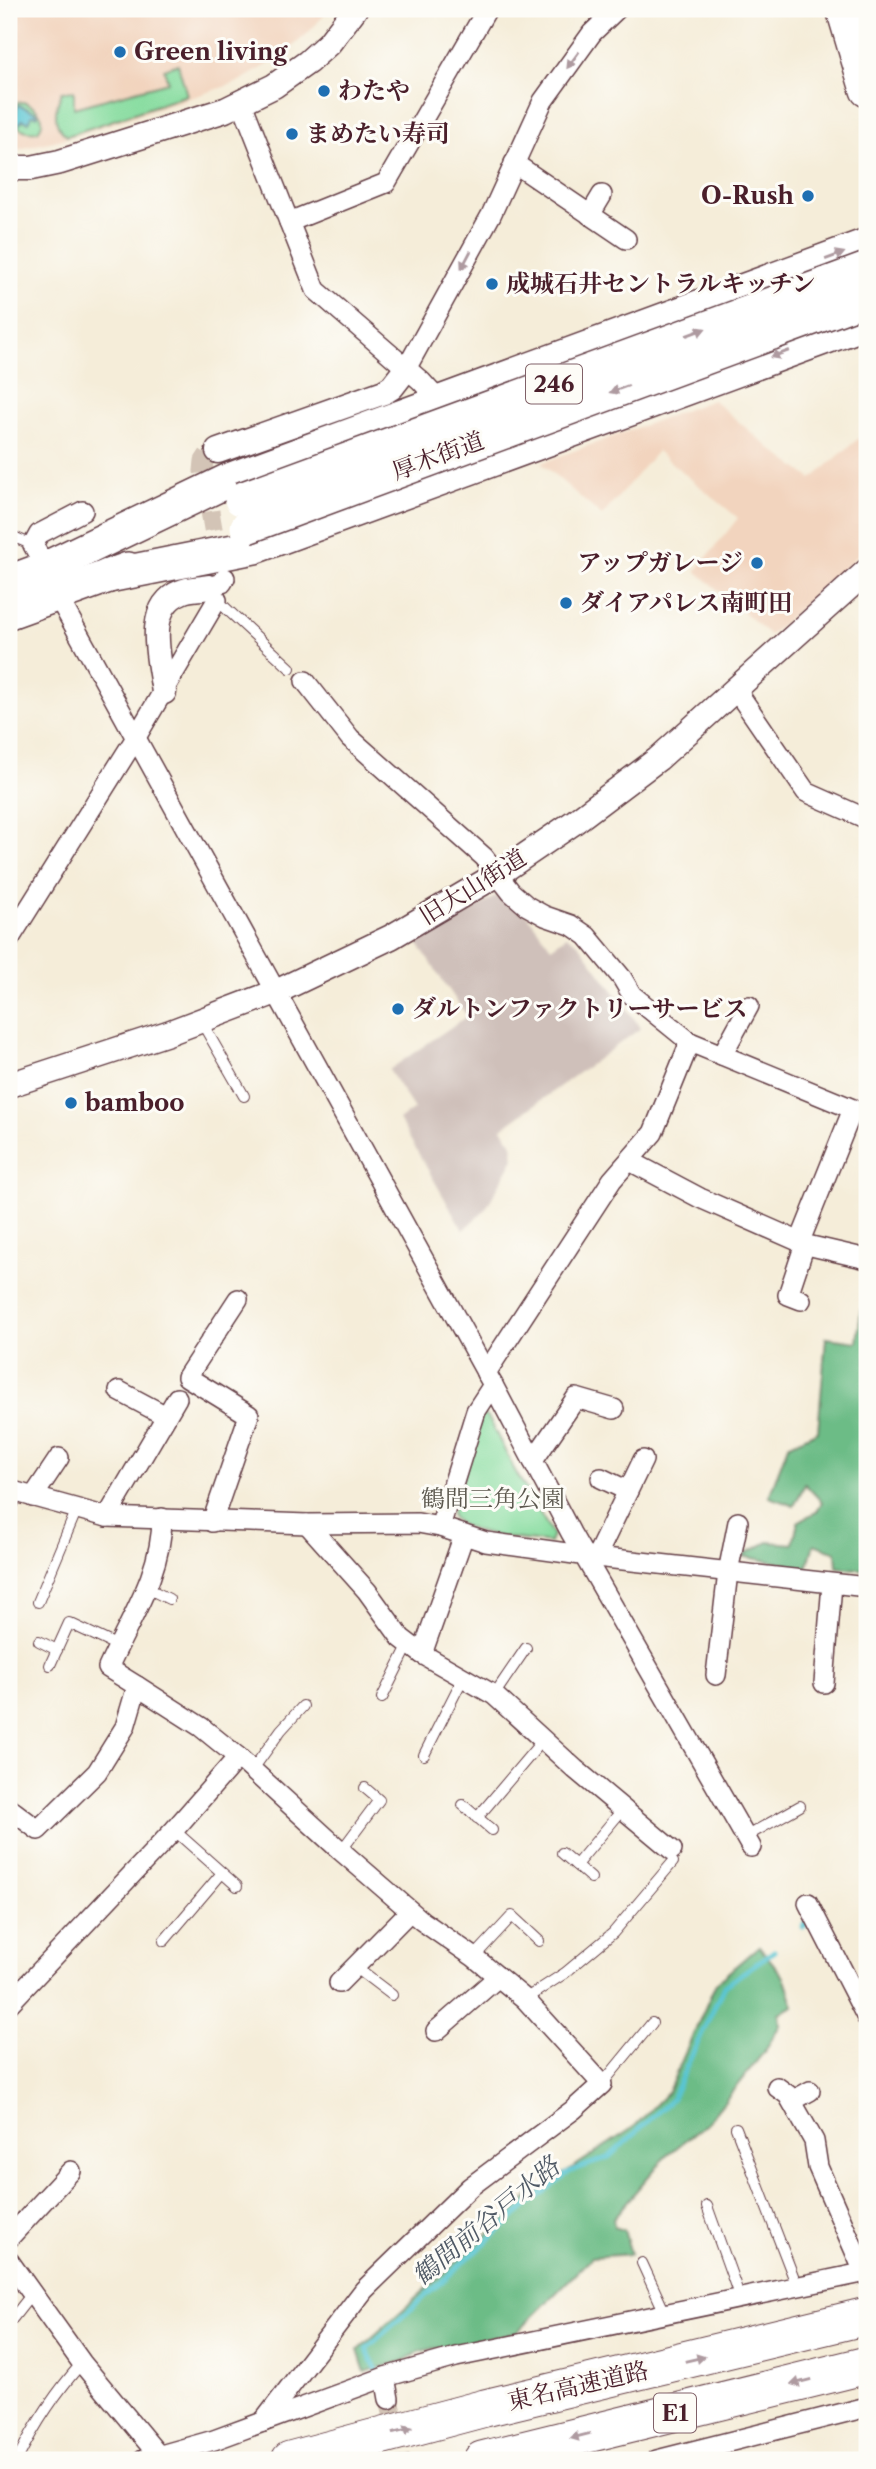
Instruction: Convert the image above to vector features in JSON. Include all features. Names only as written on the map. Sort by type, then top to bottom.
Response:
[{"type":"highway","points":[[843,9],[867,90]]},
{"type":"highway","points":[[859,9],[867,37]]},
{"type":"highway","points":[[45,569],[229,480],[867,245]]},
{"type":"highway","name":"厚木街道","points":[[45,569],[108,576],[244,513],[867,269]]},
{"type":"highway","points":[[793,272],[813,281],[832,296],[837,316],[832,333],[828,337]]},
{"type":"highway","name":"厚木街道","points":[[9,582],[45,569],[244,513],[867,298]]},
{"type":"highway","points":[[108,576],[254,547],[867,323]]},
{"type":"highway","name":"厚木街道","points":[[9,612],[45,569]]},
{"type":"highway","name":"東名高速道路","points":[[290,2460],[485,2408],[867,2316]]},
{"type":"highway","name":"東名高速道路","points":[[482,2460],[867,2365]]},
{"type":"street","points":[[9,168],[31,168],[60,162],[242,103],[274,86],[308,62],[329,43],[355,9]]},
{"type":"street","points":[[289,222],[386,183],[487,9]]},
{"type":"street","points":[[213,455],[392,387],[407,369],[491,215],[543,102],[592,33],[617,9]]},
{"type":"street","points":[[242,103],[316,290],[438,397],[441,403]]},
{"type":"street","points":[[513,163],[626,239]]},
{"type":"street","points":[[590,215],[603,195]]},
{"type":"street","points":[[83,511],[39,534],[45,569],[135,739],[533,1461],[590,1556],[748,1842]]},
{"type":"street","name":"旧大山街道","points":[[9,1085],[201,1021],[276,992],[391,937],[498,874],[573,823],[658,759],[867,570]]},
{"type":"street","points":[[163,692],[156,631],[160,614],[169,600],[182,591],[218,585]]},
{"type":"street","points":[[9,940],[163,692],[218,585]]},
{"type":"street","points":[[305,681],[350,738],[484,857],[511,892],[527,906],[571,925],[587,936],[622,978],[632,995],[690,1042],[853,1109],[802,1243],[788,1295],[801,1300]]},
{"type":"street","points":[[736,690],[806,792],[867,818]]},
{"type":"street","points":[[722,1055],[749,1006]]},
{"type":"street","points":[[440,1527],[476,1410],[490,1379],[612,1180],[653,1133],[690,1042]]},
{"type":"street","points":[[630,1161],[700,1199],[802,1243],[867,1259]]},
{"type":"street","points":[[212,1522],[249,1415],[187,1377],[238,1299]]},
{"type":"street","points":[[119,1391],[166,1416]]},
{"type":"street","points":[[107,1517],[177,1398]]},
{"type":"street","points":[[533,1461],[576,1398],[614,1409]]},
{"type":"street","points":[[20,1493],[59,1458]]},
{"type":"street","points":[[590,1556],[643,1460]]},
{"type":"street","points":[[601,1478],[628,1491]]},
{"type":"street","points":[[20,1493],[107,1517],[307,1524],[418,1523],[486,1542],[867,1587]]},
{"type":"street","points":[[162,1518],[162,1537],[152,1577],[108,1668],[201,1727],[245,1763],[410,1911],[474,1957],[525,1999],[602,2084],[573,2110],[470,2187],[364,2290],[263,2422]]},
{"type":"street","points":[[716,1675],[728,1572],[738,1521]]},
{"type":"street","points":[[307,1524],[367,1591],[401,1638],[494,1695],[673,1856]]},
{"type":"street","points":[[415,1649],[464,1535]]},
{"type":"street","points":[[824,1683],[832,1584]]},
{"type":"street","points":[[9,1808],[38,1830],[97,1772],[125,1727],[129,1705],[137,1686]]},
{"type":"street","points":[[9,2004],[174,1829],[245,1763]]},
{"type":"street","points":[[808,1903],[867,2018]]},
{"type":"street","points":[[339,1983],[410,1911]]},
{"type":"street","points":[[436,2031],[498,1977]]},
{"type":"street","points":[[9,2260],[151,2458],[214,2440],[385,2378],[456,2357],[866,2272],[818,2167],[814,2141],[788,2095],[777,2087]]},
{"type":"street","points":[[792,2101],[810,2091]]},
{"type":"street","points":[[9,2238],[71,2171]]},
{"type":"street","points":[[385,2378],[389,2399]]},
{"type":"street","points":[[657,2460],[867,2407]]},
{"type":"lane","points":[[9,535],[45,569]]},
{"type":"lane","points":[[218,585],[290,668]]},
{"type":"lane","points":[[201,1021],[244,1096]]},
{"type":"lane","points":[[9,1513],[20,1493]]},
{"type":"lane","points":[[38,1602],[77,1509]]},
{"type":"lane","points":[[147,1588],[169,1599]]},
{"type":"lane","points":[[50,1665],[69,1623],[118,1646]]},
{"type":"lane","points":[[39,1640],[57,1650]]},
{"type":"lane","points":[[494,1695],[526,1648]]},
{"type":"lane","points":[[382,1698],[415,1649]]},
{"type":"lane","points":[[424,1755],[463,1678]]},
{"type":"lane","points":[[245,1763],[303,1706]]},
{"type":"lane","points":[[477,1818],[543,1740]]},
{"type":"lane","points":[[341,1851],[379,1800],[365,1788]]},
{"type":"lane","points":[[463,1805],[492,1830]]},
{"type":"lane","points":[[748,1842],[800,1806]]},
{"type":"lane","points":[[576,1866],[623,1809]]},
{"type":"lane","points":[[174,1829],[237,1886]]},
{"type":"lane","points":[[562,1853],[591,1878]]},
{"type":"lane","points":[[525,1999],[565,1973],[613,1933],[673,1856]]},
{"type":"lane","points":[[164,1941],[222,1873]]},
{"type":"lane","points":[[474,1957],[512,1916],[539,1941]]},
{"type":"lane","points":[[355,1966],[393,1995]]},
{"type":"lane","points":[[602,2084],[652,2023]]},
{"type":"lane","points":[[736,2128],[797,2286]]},
{"type":"lane","points":[[707,2206],[740,2298]]},
{"type":"lane","points":[[642,2263],[665,2314]]},
{"type":"lane","points":[[9,2323],[32,2295]]},
{"type":"lane","points":[[17,2460],[36,2422],[59,2389],[82,2363]]},
{"type":"lane","points":[[838,2415],[867,2419]]},
{"type":"shaded area","points":[[9,9],[330,9],[278,59],[236,83],[67,138],[9,149]]},
{"type":"shaded area","name":"アップガレージ","points":[[713,400],[771,449],[812,479],[867,431],[867,547],[770,635],[696,571],[738,518],[657,451],[602,516],[541,463]]},
{"type":"shaded area","points":[[495,897],[501,897],[527,915],[551,947],[567,936],[578,943],[641,1028],[502,1128],[512,1144],[514,1158],[485,1210],[463,1230],[399,1120],[414,1109],[389,1070],[467,1016],[417,943]]},
{"type":"green space","points":[[178,64],[187,95],[67,136],[58,126],[56,110],[62,92],[74,91],[74,108],[168,82],[164,69]]},
{"type":"green space","points":[[23,102],[40,113],[42,121],[38,131],[21,128],[9,116],[14,103]]},
{"type":"green space","points":[[861,1310],[867,1311],[867,1570],[837,1567],[836,1552],[814,1544],[807,1568],[741,1556],[768,1542],[793,1544],[798,1522],[817,1511],[822,1502],[805,1484],[794,1506],[769,1497],[788,1445],[818,1431],[826,1338],[857,1342]]},
{"type":"green space","name":"鶴間三角公園","points":[[482,1413],[489,1419],[514,1469],[553,1535],[550,1543],[482,1533],[458,1523],[451,1515]]},
{"type":"green space","points":[[759,1946],[784,1977],[794,2006],[779,2013],[780,2025],[764,2052],[706,2124],[665,2157],[613,2218],[614,2227],[624,2230],[631,2254],[592,2257],[516,2333],[421,2351],[403,2361],[365,2372],[358,2350],[530,2196],[634,2127],[668,2092],[716,1983]]},
{"type":"water","points":[[18,105],[38,113],[37,116],[32,115],[29,122],[14,122]]},
{"type":"waterway","name":"鶴間前谷戸水路","points":[[803,1927],[809,1921]]},
{"type":"waterway","name":"鶴間前谷戸水路","points":[[377,2370],[366,2349],[530,2203],[569,2172],[609,2157],[671,2100],[724,1986],[774,1951]]},
{"type":"tunnel","points":[[208,455],[203,471],[219,563]]},
{"type":"tunnel","points":[[389,2399],[402,2460]]},
{"type":"place","name":"Green living","points":[[120,52]]},
{"type":"place","name":"わたや","points":[[324,91]]},
{"type":"place","name":"まめたい寿司","points":[[292,134]]},
{"type":"place","name":"O-Rush","points":[[808,196]]},
{"type":"place","name":"成城石井セントラルキッチン","points":[[492,284]]},
{"type":"place","name":"アップガレージ","points":[[757,563]]},
{"type":"place","name":"ダイアパレス南町田","points":[[566,603]]},
{"type":"place","name":"ダルトンファクトリーサービス","points":[[398,1009]]},
{"type":"place","name":"bamboo","points":[[71,1103]]}]
